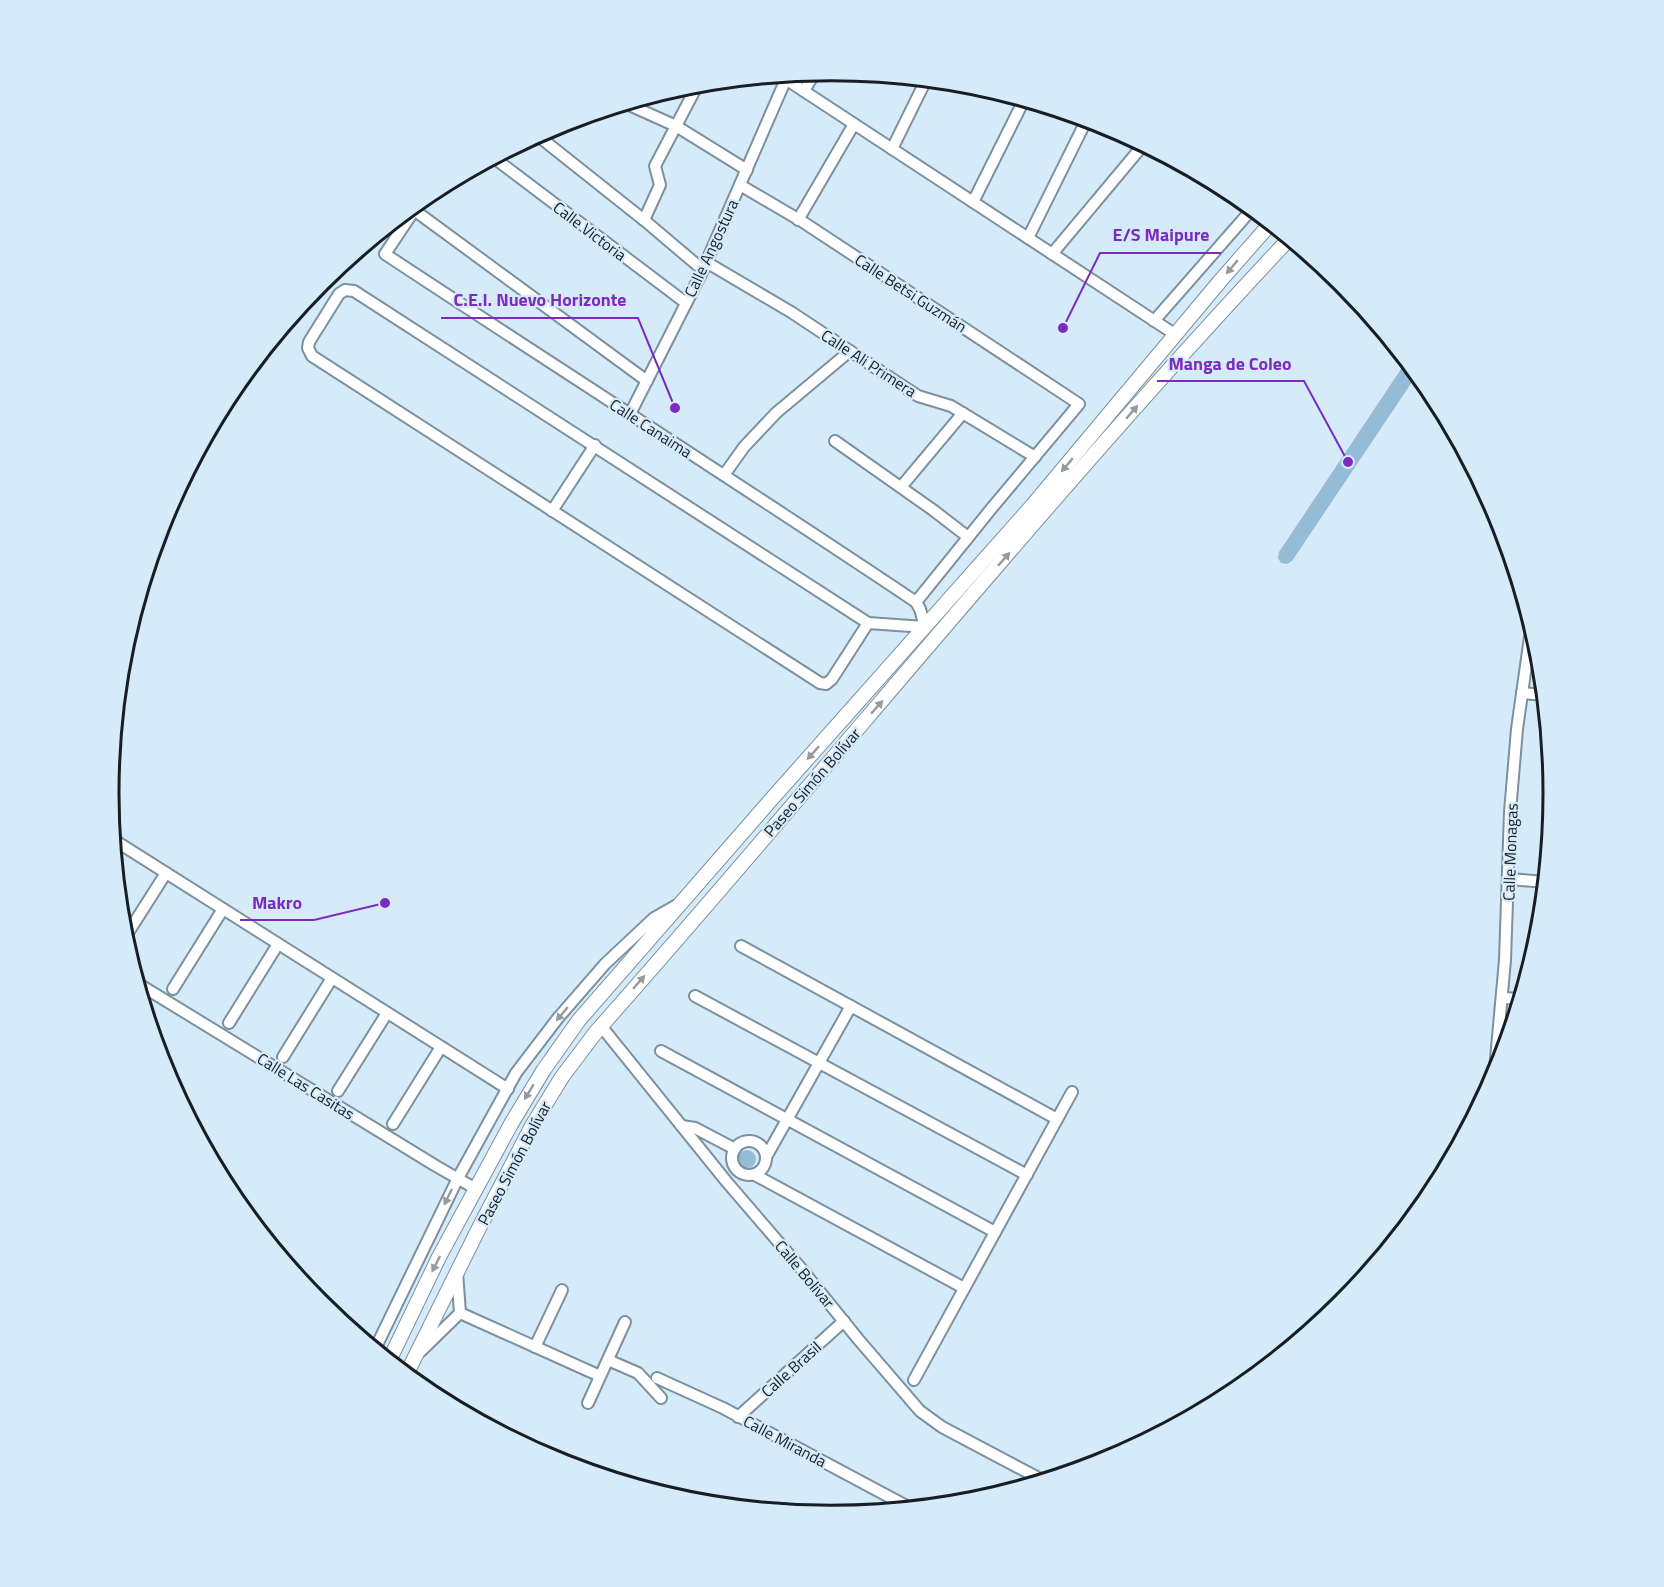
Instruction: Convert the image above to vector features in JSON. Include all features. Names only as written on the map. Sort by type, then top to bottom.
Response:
[{"type":"main road","name":"Paseo Simón Bolívar","points":[[392,1354],[419,1297],[527,1095],[553,1055],[587,1010],[1032,506],[1266,228]]},
{"type":"main road","name":"Paseo Simón Bolívar","points":[[409,1367],[532,1126],[562,1077],[601,1026],[1140,404],[1285,244]]},
{"type":"main road","points":[[925,627],[936,638]]},
{"type":"main road","points":[[587,1010],[601,1026]]},
{"type":"street","points":[[804,91],[809,82]]},
{"type":"street","name":"Calle Angostura","points":[[630,414],[704,266],[747,170],[781,83]]},
{"type":"street","points":[[792,83],[1176,335]]},
{"type":"street","points":[[892,148],[923,87]]},
{"type":"street","points":[[644,220],[660,185],[655,166],[692,95]]},
{"type":"street","points":[[973,202],[1021,106]]},
{"type":"street","points":[[637,108],[676,126],[747,170]]},
{"type":"street","points":[[798,220],[854,124]]},
{"type":"street","points":[[1028,238],[1083,127]]},
{"type":"street","name":"Calle Ali Primera","points":[[545,141],[704,266],[791,312],[918,396],[951,406],[1035,457]]},
{"type":"street","points":[[1052,254],[1139,150]]},
{"type":"street","name":"Calle Victoria","points":[[500,163],[686,303]]},
{"type":"street","name":"Calle Betsi Guzmán","points":[[740,184],[1079,404],[1035,457]]},
{"type":"street","points":[[419,213],[646,381]]},
{"type":"street","points":[[1155,321],[1247,214]]},
{"type":"street","name":"Calle Canaima","points":[[406,222],[385,254],[793,519],[916,602]]},
{"type":"street","points":[[868,623],[832,679],[823,684],[312,356],[308,345],[342,292],[349,289],[354,291],[868,623],[925,627],[916,602],[1035,457]]},
{"type":"street","points":[[724,475],[744,447],[765,424],[850,351]]},
{"type":"street","points":[[901,487],[963,413]]},
{"type":"street","points":[[835,441],[968,537]]},
{"type":"street","points":[[552,511],[595,445]]},
{"type":"street","name":"Calle Monagas","points":[[1497,1048],[1509,879],[1510,812],[1517,729],[1529,646]]},
{"type":"street","points":[[1522,693],[1537,694]]},
{"type":"street","points":[[122,845],[508,1089]]},
{"type":"street","points":[[132,926],[166,873]]},
{"type":"street","points":[[1509,879],[1539,881]]},
{"type":"street","name":"Paseo Simón Bolívar","points":[[378,1342],[458,1178],[516,1073],[558,1018],[605,964],[654,918],[680,903]]},
{"type":"street","points":[[173,989],[223,909]]},
{"type":"street","points":[[229,1023],[278,944]]},
{"type":"street","points":[[741,946],[1057,1119]]},
{"type":"street","points":[[283,1057],[332,978]]},
{"type":"street","name":"Calle Las Casitas","points":[[147,988],[476,1189]]},
{"type":"street","points":[[695,996],[1027,1175]]},
{"type":"street","points":[[1502,998],[1514,999]]},
{"type":"street","points":[[766,1157],[851,1006]]},
{"type":"street","points":[[338,1091],[387,1013]]},
{"type":"street","name":"Calle Bolívar","points":[[601,1026],[726,1181],[920,1411],[942,1427],[1031,1477]]},
{"type":"street","points":[[393,1124],[441,1047]]},
{"type":"street","points":[[661,1051],[995,1232]]},
{"type":"street","points":[[914,1380],[1072,1092]]},
{"type":"street","points":[[682,1126],[695,1128],[735,1149]]},
{"type":"street","points":[[755,1175],[765,1166],[764,1149],[753,1142],[744,1142],[735,1149],[732,1160],[738,1172],[755,1175],[964,1288]]},
{"type":"street","points":[[457,1272],[460,1313]]},
{"type":"street","points":[[535,1347],[562,1290]]},
{"type":"street","points":[[460,1313],[600,1376]]},
{"type":"street","points":[[414,1357],[460,1313]]},
{"type":"street","name":"Calle Brasil","points":[[738,1417],[844,1321]]},
{"type":"street","points":[[588,1402],[625,1322]]},
{"type":"street","points":[[608,1360],[638,1372],[661,1398]]},
{"type":"street","name":"Calle Miranda","points":[[657,1378],[738,1417],[899,1502]]},
{"type":"shaded area","points":[[1402,367],[1412,382],[1292,561],[1287,564],[1281,563],[1278,558],[1279,552]]},
{"type":"shaded area","points":[[743,1150],[751,1150],[756,1155],[754,1166],[743,1168],[738,1163],[738,1155]]},
{"type":"place","name":"E/S Maipure","points":[[1063,328]]},
{"type":"place","name":"C.E.I. Nuevo Horizonte","points":[[675,408]]},
{"type":"place","name":"Manga de Coleo","points":[[1348,462]]},
{"type":"place","name":"Makro","points":[[385,903]]}]
